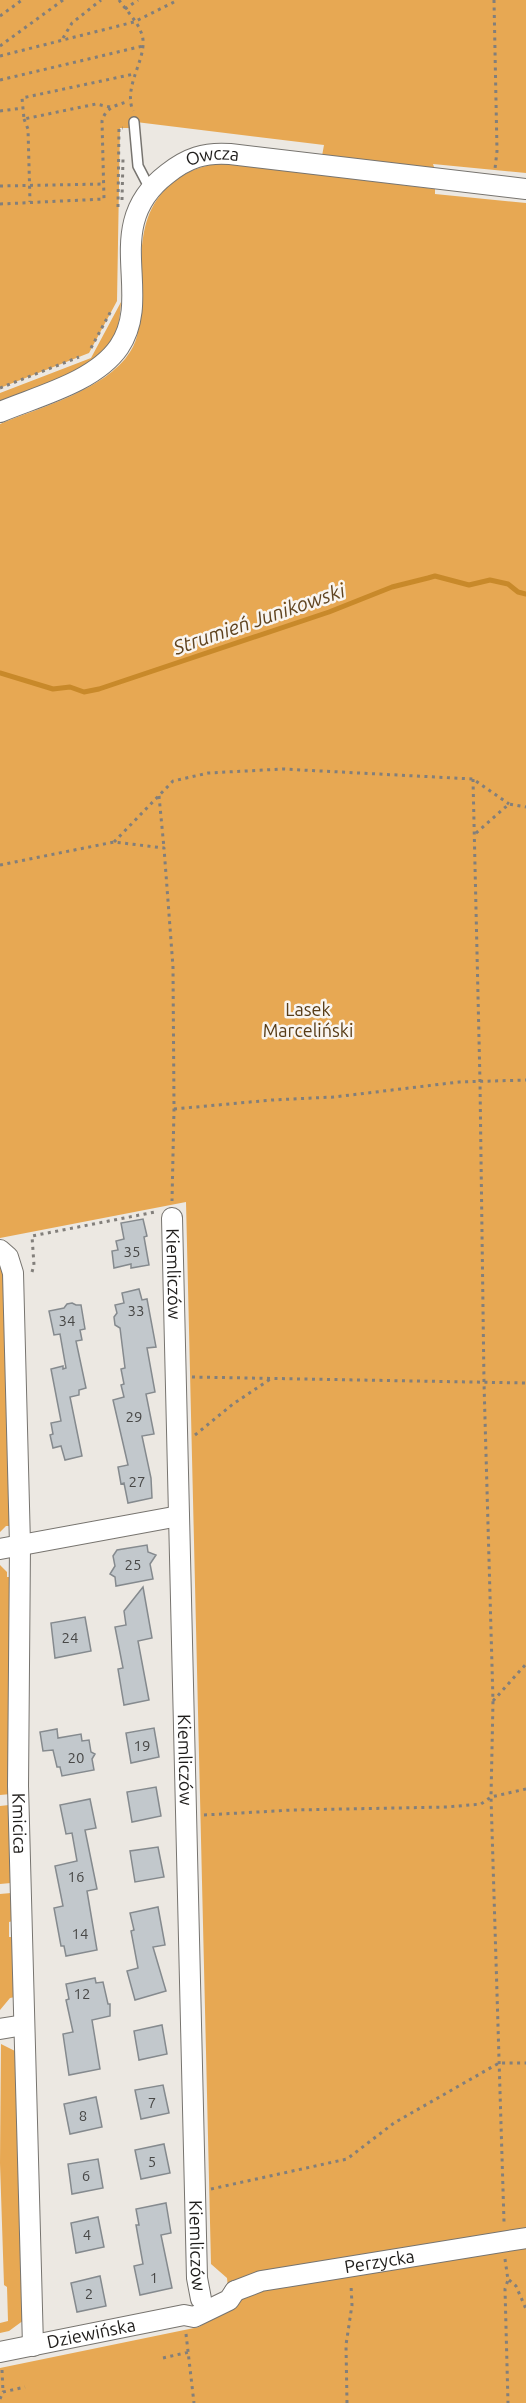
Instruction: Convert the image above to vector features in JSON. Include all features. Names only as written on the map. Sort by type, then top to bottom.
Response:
[{"type":"street","name":"Owcza","points":[[0,412],[56,389],[97,369],[109,359],[126,333],[131,315],[131,237],[137,212],[150,189],[183,163],[197,156],[213,153],[526,189]]},
{"type":"street","name":"Kiemliczów","points":[[167,1211],[179,1516],[196,2278],[201,2299]]},
{"type":"street","name":"Kmicica","points":[[0,1250],[8,1257],[12,1265],[20,1545],[18,1775],[33,2346]]},
{"type":"street","points":[[0,1549],[179,1516]]},
{"type":"street","points":[[0,2030],[24,2025]]},
{"type":"street","name":"Perzycka","points":[[235,2291],[261,2281],[526,2238]]},
{"type":"street","name":"Dziewińska","points":[[1,2357],[33,2346],[183,2321],[229,2300],[235,2291],[226,2289],[187,2306],[183,2321]]},
{"type":"lane","points":[[134,123],[138,166],[150,189]]},
{"type":"path","points":[[0,16],[22,0]]},
{"type":"path","points":[[0,46],[63,0]]},
{"type":"path","points":[[63,40],[72,23],[101,0]]},
{"type":"path","points":[[118,0],[141,32],[143,46],[134,74],[129,101],[134,123]]},
{"type":"path","points":[[125,9],[138,0]]},
{"type":"path","points":[[0,56],[134,22],[178,0]]},
{"type":"path","points":[[494,0],[497,151]]},
{"type":"path","points":[[0,80],[143,46]]},
{"type":"path","points":[[30,202],[28,129],[24,119],[22,98],[134,74]]},
{"type":"path","points":[[0,204],[104,200],[102,121],[104,112],[110,107],[129,101]]},
{"type":"path","points":[[24,119],[96,104],[110,107]]},
{"type":"path","points":[[0,111],[23,108]]},
{"type":"path","points":[[134,123],[123,133],[120,208],[119,128],[131,128],[132,122],[134,123]]},
{"type":"path","points":[[0,186],[105,184]]},
{"type":"path","points":[[0,388],[88,353],[117,301]]},
{"type":"path","points":[[91,358],[116,312]]},
{"type":"path","points":[[0,393],[81,362]]},
{"type":"path","points":[[114,842],[173,781],[208,773],[283,769],[473,779],[509,804],[526,807]]},
{"type":"path","points":[[473,779],[484,1383],[493,1701],[490,1797],[505,2227]]},
{"type":"path","points":[[28,1280],[33,1265],[32,1236],[167,1211],[174,1109],[173,967],[159,795]]},
{"type":"path","points":[[475,834],[509,804]]},
{"type":"path","points":[[0,865],[114,842],[164,848]]},
{"type":"path","points":[[174,1109],[334,1097],[459,1082],[526,1080]]},
{"type":"path","points":[[188,1377],[526,1383]]},
{"type":"path","points":[[188,1441],[232,1404],[273,1377]]},
{"type":"path","points":[[493,1701],[526,1664]]},
{"type":"path","points":[[203,1815],[293,1809],[447,1807],[481,1804],[490,1797],[526,1789]]},
{"type":"path","points":[[204,2190],[347,2159],[394,2123],[499,2062],[526,2063]]},
{"type":"path","points":[[506,2258],[508,2403]]},
{"type":"path","points":[[508,2280],[516,2286],[526,2309]]},
{"type":"path","points":[[346,2403],[346,2345],[352,2305],[350,2281]]},
{"type":"path","points":[[183,2321],[189,2352],[194,2403]]},
{"type":"path","points":[[163,2358],[189,2352]]},
{"type":"path","points":[[0,2399],[3,2392],[1,2357]]},
{"type":"path","points":[[3,2392],[25,2387]]},
{"type":"green space","points":[[0,0],[526,0],[526,173],[433,164],[435,170],[322,156],[324,145],[136,122],[131,128],[120,128],[117,301],[89,353],[0,388]]},
{"type":"green space","name":"Lasek Marceliński","points":[[224,163],[435,189],[435,194],[526,203],[526,2403],[0,2403],[0,2368],[199,2327],[230,2306],[227,2278],[211,2264],[186,1202],[0,1238],[0,424],[71,396],[105,377],[119,365],[133,347],[138,329],[141,304],[141,256],[151,210],[170,185],[188,172]]},
{"type":"green space","points":[[121,302],[114,337],[99,357],[58,380],[0,402],[0,393],[91,358]]},
{"type":"green space","points":[[0,1266],[4,1270],[11,1526],[6,1526],[0,1532]]},
{"type":"green space","points":[[0,1565],[7,1572],[7,1577],[12,1577],[11,1794],[0,1795]]},
{"type":"green space","points":[[9,1805],[11,1883],[0,1884],[0,1806]]},
{"type":"green space","points":[[0,1894],[14,1895],[13,1921],[9,1922],[9,1937],[13,1937],[15,1997],[10,1998],[0,2010]]},
{"type":"green space","points":[[1,2044],[17,2052],[19,2205],[22,2207],[20,2242],[23,2243],[24,2320],[9,2331],[0,2333],[0,2323],[8,2321],[7,2287],[4,2285],[0,2163]]},
{"type":"building","points":[[143,1219],[149,1265],[131,1268],[131,1264],[114,1268],[112,1251],[118,1250],[116,1241],[124,1239],[121,1223]]},
{"type":"building","points":[[139,1289],[142,1300],[147,1299],[156,1347],[147,1348],[155,1392],[146,1394],[154,1434],[142,1436],[151,1478],[152,1498],[128,1503],[118,1467],[128,1465],[113,1400],[124,1397],[121,1369],[125,1368],[120,1328],[115,1325],[114,1317],[117,1313],[115,1305],[124,1303],[122,1293]]},
{"type":"building","points":[[67,1304],[81,1305],[85,1329],[80,1330],[82,1340],[76,1341],[86,1388],[79,1390],[79,1395],[70,1397],[82,1456],[65,1460],[61,1446],[53,1448],[50,1435],[53,1434],[51,1423],[61,1421],[51,1369],[63,1366],[63,1369],[66,1368],[60,1334],[54,1335],[49,1311],[64,1308]]},
{"type":"building","points":[[147,1545],[148,1552],[156,1555],[150,1564],[153,1579],[116,1586],[115,1577],[110,1574],[115,1566],[113,1556],[117,1550]]},
{"type":"building","points":[[143,1587],[152,1638],[138,1641],[149,1700],[124,1705],[118,1669],[123,1668],[115,1627],[126,1625],[124,1611]]},
{"type":"building","points":[[85,1617],[91,1651],[55,1658],[51,1623]]},
{"type":"building","points":[[154,1728],[159,1757],[131,1763],[126,1733]]},
{"type":"building","points":[[57,1729],[58,1738],[81,1734],[82,1741],[89,1740],[91,1752],[95,1754],[92,1759],[94,1770],[62,1776],[53,1750],[43,1751],[40,1732]]},
{"type":"building","points":[[156,1787],[161,1816],[132,1822],[127,1792]]},
{"type":"building","points":[[90,1799],[96,1828],[85,1830],[97,1889],[87,1891],[97,1950],[66,1956],[64,1946],[61,1946],[54,1908],[63,1906],[55,1866],[77,1861],[72,1833],[66,1834],[60,1805]]},
{"type":"building","points":[[158,1847],[164,1877],[135,1882],[130,1851]]},
{"type":"building","points":[[158,1907],[165,1945],[153,1947],[166,1991],[135,2000],[127,1971],[138,1968],[130,1913]]},
{"type":"building","points":[[95,1978],[96,1983],[103,1982],[108,2004],[110,2004],[110,2016],[92,2020],[100,2069],[69,2075],[63,2034],[73,2032],[66,2000],[69,1999],[66,1984]]},
{"type":"building","points":[[162,2025],[167,2054],[139,2060],[134,2031]]},
{"type":"building","points":[[163,2085],[169,2113],[141,2119],[135,2090]]},
{"type":"building","points":[[96,2097],[102,2127],[70,2134],[64,2104]]},
{"type":"building","points":[[164,2144],[170,2173],[141,2179],[135,2150]]},
{"type":"building","points":[[98,2159],[103,2188],[72,2194],[68,2164]]},
{"type":"building","points":[[166,2203],[171,2233],[161,2235],[172,2288],[140,2295],[134,2266],[143,2264],[136,2225],[139,2225],[136,2209]]},
{"type":"building","points":[[98,2217],[104,2247],[76,2253],[71,2223]]},
{"type":"building","points":[[100,2276],[106,2306],[77,2312],[71,2283]]},
{"type":"waterway","name":"Strumień Junikowski","points":[[0,673],[53,689],[70,687],[84,692],[99,689],[329,612],[392,587],[435,576],[469,585],[490,580],[508,584],[518,592],[526,594]]}]
